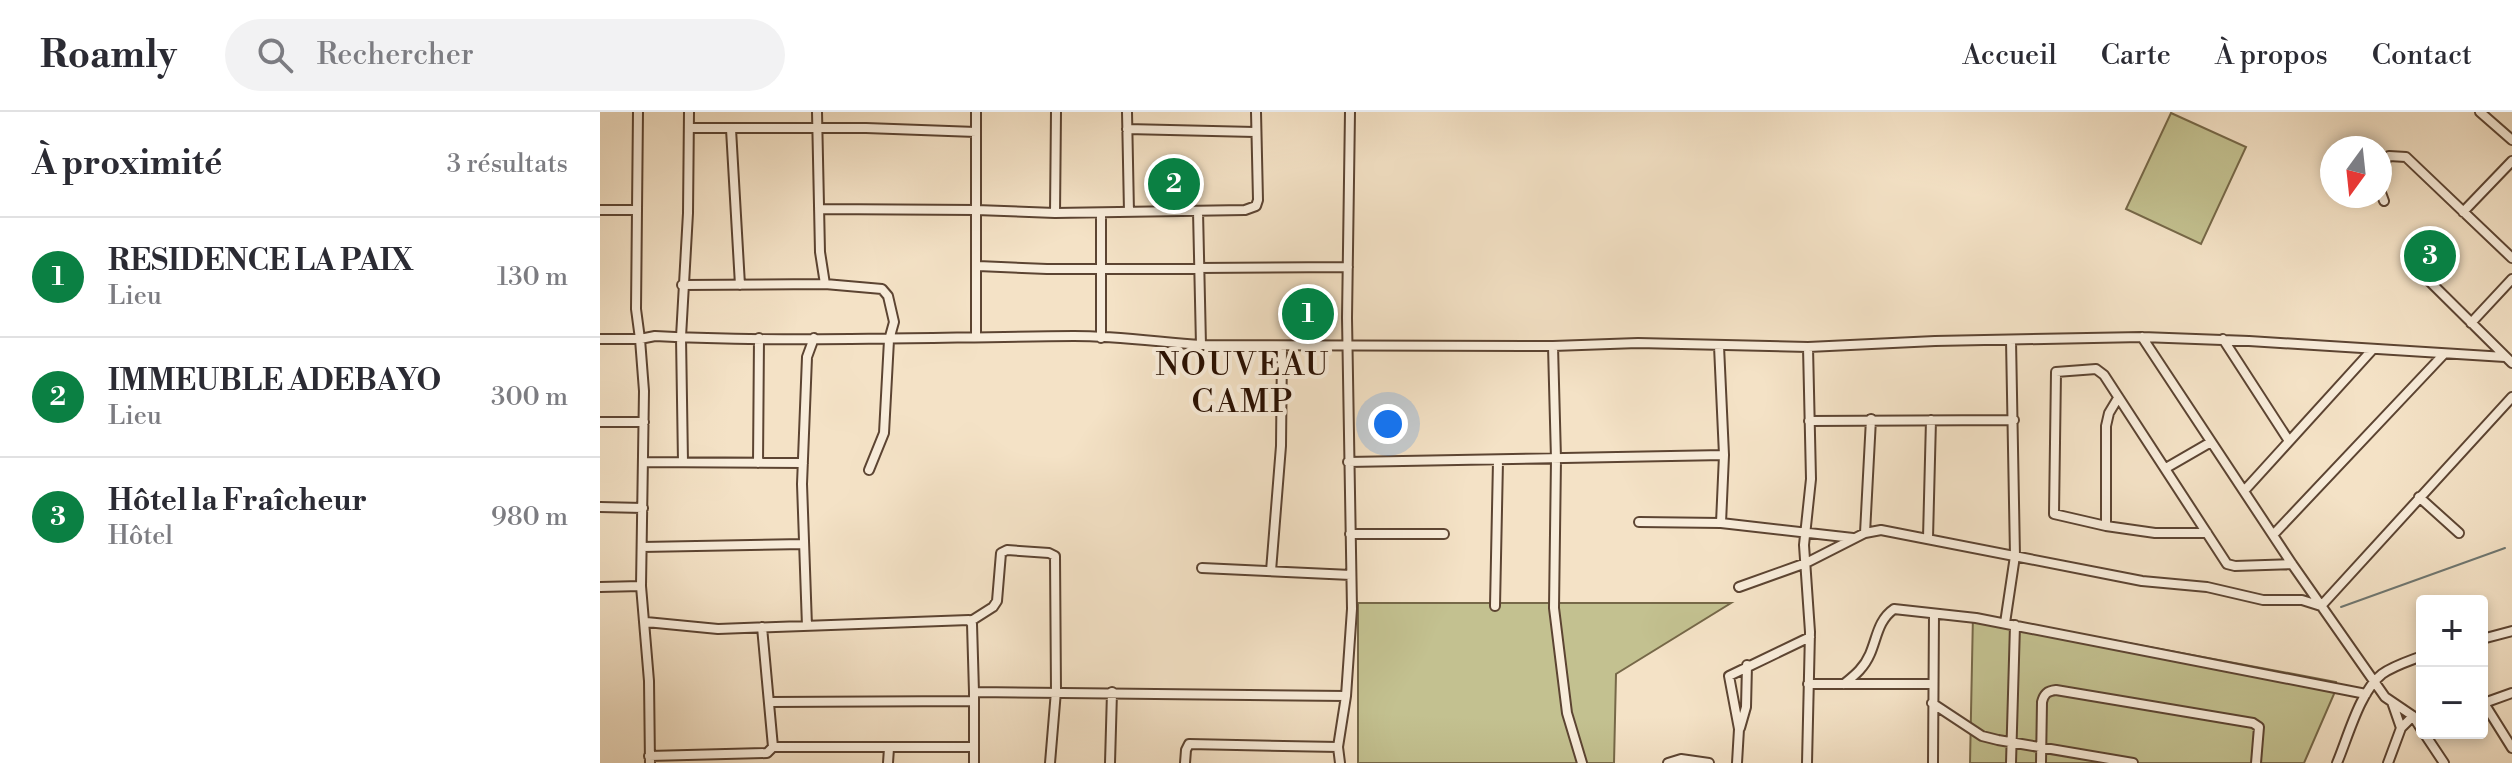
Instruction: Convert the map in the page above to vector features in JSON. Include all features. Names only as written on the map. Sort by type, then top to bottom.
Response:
[{"type":"street","points":[[638,112],[636,309],[644,422],[641,586],[650,699],[649,760],[767,753],[773,747],[974,747]]},
{"type":"street","points":[[683,462],[681,337],[688,213],[689,112]]},
{"type":"street","points":[[817,112],[820,263],[825,284]]},
{"type":"street","points":[[976,112],[976,337]]},
{"type":"street","points":[[1055,213],[1056,112]]},
{"type":"street","points":[[1127,112],[1129,212]]},
{"type":"street","points":[[819,209],[1055,213],[1245,210],[1256,206],[1258,200],[1256,112]]},
{"type":"street","points":[[1340,763],[1338,747],[1346,696],[1351,575],[1347,346],[1350,112]]},
{"type":"street","points":[[2480,112],[2512,140]]},
{"type":"street","points":[[689,128],[976,132]]},
{"type":"street","points":[[731,129],[740,285]]},
{"type":"street","points":[[1127,129],[1255,132]]},
{"type":"street","points":[[2392,156],[2406,157],[2512,258]]},
{"type":"street","points":[[2463,212],[2512,161]]},
{"type":"street","points":[[600,210],[637,210]]},
{"type":"street","points":[[1198,211],[1201,345]]},
{"type":"street","points":[[1101,213],[1101,338]]},
{"type":"street","points":[[2407,259],[2508,360]]},
{"type":"street","points":[[978,266],[1101,270],[1348,267]]},
{"type":"street","points":[[2471,323],[2512,279]]},
{"type":"street","points":[[682,285],[825,284],[874,287],[885,292],[894,322],[889,340],[884,433],[869,470]]},
{"type":"street","points":[[600,339],[655,336],[889,340],[976,337],[1101,338],[1282,347],[1638,343],[1808,347],[2142,337],[2223,339],[2508,360]]},
{"type":"street","points":[[2142,337],[2292,564],[2374,681],[2392,702],[2416,721]]},
{"type":"street","points":[[758,463],[759,338]]},
{"type":"street","points":[[807,626],[803,463],[807,357],[814,338]]},
{"type":"street","points":[[2223,339],[2289,441]]},
{"type":"street","points":[[2005,623],[2015,556],[2011,340]]},
{"type":"street","points":[[1553,346],[1556,459],[1554,608],[1567,713],[1582,763]]},
{"type":"street","points":[[1719,346],[1724,455],[1721,523]]},
{"type":"street","points":[[1271,571],[1281,446],[1282,347]]},
{"type":"street","points":[[1807,763],[1810,637],[1804,545],[1811,479],[1808,347]]},
{"type":"street","points":[[2244,491],[2373,349]]},
{"type":"street","points":[[2273,535],[2444,354]]},
{"type":"street","points":[[2207,533],[2155,533],[2054,514],[2056,372],[2100,371],[2166,468],[2227,564],[2292,564]]},
{"type":"street","points":[[2321,606],[2512,397]]},
{"type":"street","points":[[2106,526],[2106,426],[2118,398]]},
{"type":"street","points":[[1865,533],[1871,419]]},
{"type":"street","points":[[1928,538],[1931,420]]},
{"type":"street","points":[[1809,421],[2014,420]]},
{"type":"street","points":[[600,422],[644,422]]},
{"type":"street","points":[[2166,468],[2211,442]]},
{"type":"street","points":[[1348,462],[1724,455]]},
{"type":"street","points":[[1495,606],[1498,461]]},
{"type":"street","points":[[644,462],[803,463]]},
{"type":"street","points":[[2419,497],[2459,533]]},
{"type":"street","points":[[600,507],[643,508]]},
{"type":"street","points":[[1639,522],[1721,523],[1856,538]]},
{"type":"street","points":[[1739,587],[1806,563],[1865,533],[1881,530],[2142,581],[2207,587],[2263,600],[2302,600],[2321,606]]},
{"type":"street","points":[[1350,534],[1444,534]]},
{"type":"street","points":[[642,547],[804,544]]},
{"type":"street","points":[[646,622],[718,629],[971,621],[997,601],[1001,553],[1007,550],[1049,553],[1055,556],[1056,691],[1050,763]]},
{"type":"street","points":[[1202,568],[1351,575]]},
{"type":"street","points":[[600,587],[641,586]]},
{"type":"street","points":[[1844,684],[1861,669],[1870,654],[1877,631],[1894,609],[2005,623],[2366,694]]},
{"type":"street","points":[[1933,763],[1934,614]]},
{"type":"street","points":[[971,621],[974,763]]},
{"type":"street","points":[[2011,763],[2015,625]]},
{"type":"street","points":[[762,627],[773,747]]},
{"type":"street","points":[[2488,637],[2512,631]]},
{"type":"street","points":[[1739,729],[1729,678],[1747,665],[1810,637]]},
{"type":"street","points":[[2337,763],[2374,681],[2389,670],[2416,659]]},
{"type":"street","points":[[1737,763],[1739,729],[1746,707],[1747,665]]},
{"type":"street","points":[[1808,684],[1932,684]]},
{"type":"street","points":[[2041,763],[2044,695],[2056,690],[2253,723],[2259,727],[2260,735],[2256,763]]},
{"type":"street","points":[[769,702],[1056,691],[1346,696]]},
{"type":"street","points":[[1110,763],[1112,692]]},
{"type":"street","points":[[2488,700],[2512,693]]},
{"type":"street","points":[[2392,702],[2401,728]]},
{"type":"street","points":[[1932,703],[1982,736],[2133,763]]},
{"type":"street","points":[[2488,709],[2512,748]]},
{"type":"street","points":[[2388,763],[2401,728],[2413,716]]},
{"type":"street","points":[[2428,739],[2444,763]]},
{"type":"street","points":[[1185,763],[1189,744],[1338,747]]},
{"type":"street","points":[[888,763],[889,748]]},
{"type":"street","points":[[1668,763],[1681,759],[1709,763]]},
{"type":"shaded area","points":[[2171,113],[2246,147],[2201,244],[2126,209]]},
{"type":"shaded area","points":[[1358,603],[1731,603],[1616,674],[1614,763],[1358,763]]},
{"type":"shaded area","points":[[1973,614],[2336,682],[2334,694],[2304,763],[1970,763]]},
{"type":"waterway","points":[[2341,607],[2505,548]]},
{"type":"place","name":"IMMEUBLE ADEBAYO","points":[[1174,184]]},
{"type":"place","name":"Hôtel la Fraîcheur","points":[[2430,256]]},
{"type":"place","name":"RESIDENCE LA PAIX","points":[[1308,314]]},
{"type":"district","name":"NOUVEAU CAMP","points":[[1243,384]]}]
